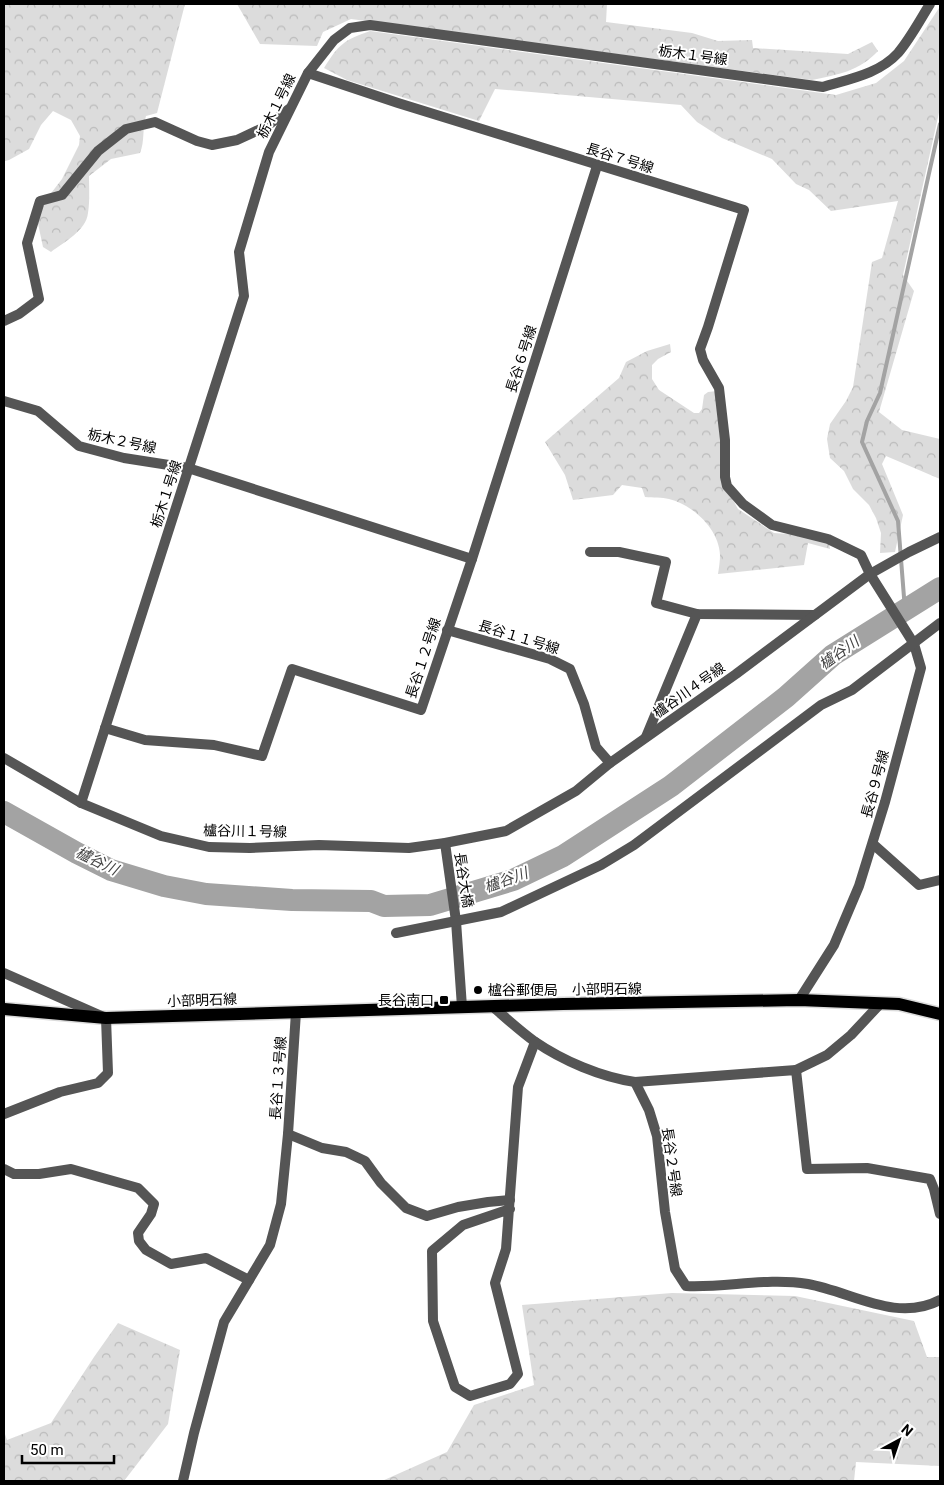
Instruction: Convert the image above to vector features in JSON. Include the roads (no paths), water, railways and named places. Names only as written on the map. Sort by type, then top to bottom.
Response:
[{"type":"main road","name":"小部明石線","points":[[4,1009],[106,1018],[492,1006],[799,1000],[899,1004],[940,1014]]},
{"type":"street","name":"栃木１号線","points":[[81,803],[244,296],[239,252],[269,152],[308,73],[334,40],[350,28],[370,25],[823,87],[864,75],[880,67],[897,54],[930,4]]},
{"type":"street","name":"長谷７号線","points":[[308,73],[597,166],[744,210],[700,349],[703,360],[719,388]]},
{"type":"street","points":[[4,322],[19,314],[39,299],[27,243],[40,201],[62,195],[98,151],[126,128],[155,122],[212,146],[237,140],[266,126],[292,107]]},
{"type":"street","name":"長谷６号線","points":[[472,560],[597,166]]},
{"type":"street","name":"長谷９号線","points":[[719,388],[725,440],[727,486],[743,504],[772,525],[828,540],[860,555],[914,644],[921,668],[873,844],[859,886],[834,945],[799,1000]]},
{"type":"street","name":"栃木２号線","points":[[4,401],[38,411],[79,446],[124,458],[188,468]]},
{"type":"street","points":[[188,468],[472,560]]},
{"type":"street","name":"櫨谷川４号線","points":[[444,843],[506,831],[576,791],[610,763],[736,674],[870,574],[940,537]]},
{"type":"street","points":[[590,552],[618,552],[666,562],[656,603],[697,614],[815,615]]},
{"type":"street","name":"長谷１２号線","points":[[105,728],[145,740],[214,744],[262,756],[292,670],[421,710],[472,560]]},
{"type":"street","points":[[645,738],[697,614]]},
{"type":"street","points":[[396,933],[501,912],[600,865],[634,845],[821,705],[852,690],[940,623]]},
{"type":"street","name":"長谷１１号線","points":[[447,630],[550,659],[570,669],[584,704],[596,747],[610,763]]},
{"type":"street","name":"櫨谷川１号線","points":[[4,758],[81,803],[161,836],[209,847],[250,848],[319,845],[409,848],[444,843]]},
{"type":"street","name":"長谷大橋","points":[[444,843],[456,921],[462,1008]]},
{"type":"street","points":[[873,844],[919,886],[940,880]]},
{"type":"street","points":[[4,973],[106,1018],[108,1073],[98,1083],[60,1092],[4,1114]]},
{"type":"street","points":[[492,1006],[535,1042],[584,1068],[616,1079],[635,1082],[796,1070],[827,1055],[851,1035],[880,1004]]},
{"type":"street","name":"長谷１３号線","points":[[296,1012],[288,1134],[322,1148],[346,1152],[365,1161],[381,1183],[406,1208],[427,1216],[488,1202],[510,1205]]},
{"type":"street","points":[[510,1205],[463,1225],[432,1251],[433,1321],[455,1387],[470,1396],[510,1384],[518,1374],[495,1283],[506,1249],[510,1205],[518,1087],[535,1042]]},
{"type":"street","points":[[796,1070],[807,1169],[867,1168],[930,1179],[940,1214]]},
{"type":"street","name":"長谷２号線","points":[[635,1082],[649,1110],[657,1136],[665,1212],[675,1269],[686,1286],[701,1287],[780,1282],[799,1283],[880,1306],[911,1309],[940,1300]]},
{"type":"street","points":[[183,1481],[224,1322],[270,1245],[281,1204],[288,1134]]},
{"type":"street","points":[[4,1169],[14,1174],[38,1174],[72,1169],[138,1188],[154,1204],[151,1214],[138,1233],[140,1241],[146,1250],[171,1264],[206,1258],[249,1280]]},
{"type":"waterway","points":[[905,610],[898,521],[862,442],[867,421],[880,393],[940,124]]},
{"type":"waterway","name":"櫨谷川","points":[[4,812],[111,870],[164,886],[206,894],[292,900],[371,901],[384,906],[430,905],[513,880],[563,856],[671,786],[786,697],[833,655],[940,588]]},
{"type":"place","name":"櫨谷郵便局","points":[[478,990]]},
{"type":"place","name":"長谷南口","points":[[444,1000]]}]
